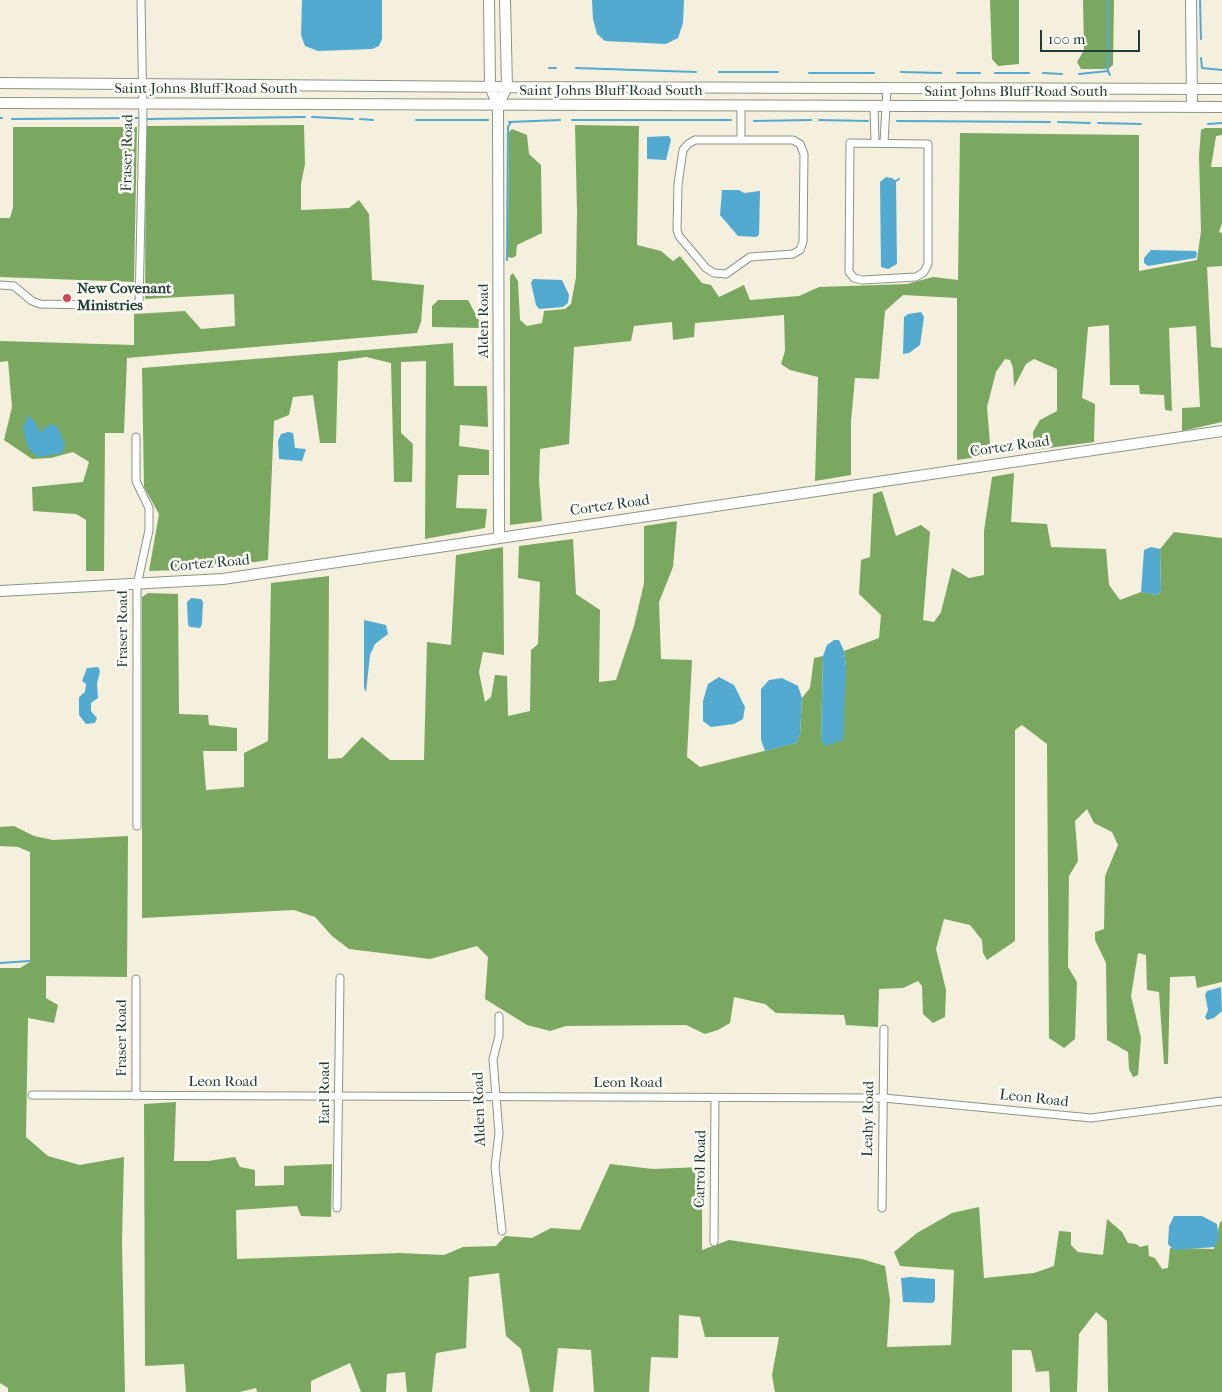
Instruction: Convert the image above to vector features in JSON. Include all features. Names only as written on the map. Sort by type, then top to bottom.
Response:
[{"type":"main road","name":"Alden Road","points":[[489,0],[490,87],[498,105],[499,538]]},
{"type":"main road","name":"Alden Road","points":[[498,105],[507,87],[504,0]]},
{"type":"main road","points":[[1191,0],[1192,107]]},
{"type":"main road","name":"Saint Johns Bluff Road South","points":[[0,83],[490,87],[1222,89]]},
{"type":"main road","name":"Saint Johns Bluff Road South","points":[[0,103],[1222,107]]},
{"type":"main road","name":"Cortez Road","points":[[0,591],[223,580],[1222,431]]},
{"type":"street","name":"Fraser Road","points":[[0,285],[14,286],[32,301],[40,304],[139,306],[142,104],[141,0]]},
{"type":"street","points":[[884,143],[887,87]]},
{"type":"street","points":[[741,140],[742,106]]},
{"type":"street","points":[[874,106],[875,143]]},
{"type":"street","points":[[695,140],[741,140],[793,140],[800,144],[804,154],[804,242],[800,250],[793,254],[750,257],[733,271],[726,274],[714,273],[706,268],[679,236],[677,230],[678,184],[683,150],[695,140]]},
{"type":"street","points":[[850,143],[875,143],[928,144],[928,264],[924,272],[916,278],[862,280],[854,278],[849,272],[850,143]]},
{"type":"street","name":"Fraser Road","points":[[136,437],[136,481],[149,508],[149,530],[137,585],[137,826]]},
{"type":"street","name":"Earl Road","points":[[337,1208],[340,978]]},
{"type":"street","name":"Fraser Road","points":[[136,979],[136,1096]]},
{"type":"street","name":"Alden Road","points":[[499,1016],[499,1036],[493,1059],[499,1133],[495,1167],[502,1231]]},
{"type":"street","name":"Leahy Road","points":[[882,1208],[884,1030]]},
{"type":"street","name":"Leon Road","points":[[32,1095],[884,1098],[1091,1118],[1222,1102]]},
{"type":"street","name":"Carrol Road","points":[[714,1242],[715,1098]]},
{"type":"green space","points":[[990,0],[1019,0],[1019,64],[998,66],[992,59]]},
{"type":"green space","points":[[1083,0],[1114,0],[1113,65],[1108,69],[1081,69],[1077,62],[1084,50]]},
{"type":"green space","points":[[304,125],[305,164],[301,184],[301,210],[349,208],[359,200],[369,214],[372,280],[424,285],[421,322],[417,333],[127,358],[124,433],[105,433],[104,571],[86,571],[86,520],[76,514],[33,511],[32,487],[83,482],[89,462],[73,452],[51,458],[32,459],[4,440],[12,407],[8,361],[0,362],[0,341],[134,345],[134,314],[185,311],[201,329],[235,326],[234,294],[145,299],[146,126]]},
{"type":"green space","points":[[575,125],[639,126],[637,245],[661,251],[673,261],[680,256],[702,283],[711,285],[719,297],[744,285],[750,300],[799,296],[819,287],[907,284],[933,277],[958,280],[960,133],[1139,135],[1139,271],[1197,260],[1201,231],[1199,156],[1201,130],[1205,128],[1222,128],[1222,135],[1216,136],[1211,167],[1222,167],[1222,223],[1219,232],[1222,233],[1222,266],[1207,267],[1211,347],[1222,348],[1222,422],[1182,431],[1182,408],[1200,407],[1196,326],[1169,328],[1172,411],[1165,410],[1164,395],[1140,394],[1139,385],[1110,385],[1109,325],[1088,327],[1082,398],[1095,404],[1094,442],[1034,450],[1033,432],[1040,420],[1057,411],[1057,369],[1034,359],[1026,364],[1014,387],[1013,368],[1010,360],[1005,359],[996,372],[987,407],[991,455],[957,460],[957,298],[903,295],[885,311],[879,379],[855,378],[851,421],[851,475],[815,481],[818,377],[790,370],[781,364],[785,351],[784,315],[695,323],[694,337],[673,340],[672,322],[634,326],[631,341],[574,347],[569,444],[540,449],[539,480],[542,521],[510,525],[510,276],[513,273],[518,281],[520,320],[527,326],[542,323],[544,311],[565,309],[571,304],[576,277]]},
{"type":"green space","points":[[13,127],[137,127],[134,282],[0,277],[0,218],[10,218],[13,207]]},
{"type":"green space","points":[[512,129],[527,135],[529,154],[541,165],[542,233],[517,245],[516,256],[512,258],[508,257],[508,235],[509,132]]},
{"type":"green space","points":[[438,300],[468,300],[482,326],[481,328],[432,327],[432,306]]},
{"type":"green space","points":[[453,343],[454,386],[487,386],[488,427],[460,425],[459,446],[489,450],[489,475],[458,475],[456,508],[487,509],[485,528],[425,539],[426,361],[401,362],[401,433],[413,444],[412,482],[394,482],[391,363],[366,357],[338,361],[336,443],[320,443],[313,395],[293,397],[289,415],[274,421],[268,560],[211,569],[149,571],[159,514],[144,487],[142,368]]},
{"type":"green space","points":[[1014,473],[1011,522],[1047,524],[1051,547],[1106,549],[1109,585],[1120,600],[1141,592],[1157,595],[1161,591],[1160,549],[1174,532],[1222,538],[1222,982],[1197,988],[1195,976],[1170,977],[1168,1064],[1164,1064],[1159,992],[1147,990],[1146,955],[1138,953],[1131,996],[1141,1038],[1138,1075],[1133,1077],[1129,1069],[1128,1052],[1107,1040],[1106,963],[1095,940],[1095,932],[1104,929],[1105,876],[1118,845],[1112,832],[1094,823],[1087,809],[1075,821],[1078,861],[1069,876],[1068,967],[1077,982],[1075,1039],[1064,1048],[1049,1038],[1047,744],[1022,725],[1015,730],[1015,941],[987,960],[983,953],[982,940],[970,925],[944,919],[936,949],[946,990],[945,1017],[933,1023],[923,1014],[922,986],[918,981],[903,988],[879,989],[878,1027],[846,1025],[844,1015],[776,1013],[765,1004],[734,997],[730,1023],[718,1030],[705,1034],[686,1025],[566,1026],[550,1031],[527,1025],[485,999],[488,957],[477,946],[430,959],[349,949],[332,936],[315,917],[294,910],[142,918],[142,597],[148,593],[178,594],[179,714],[208,715],[209,725],[237,728],[237,751],[203,751],[206,790],[244,787],[244,753],[268,741],[271,583],[329,576],[328,759],[342,758],[362,737],[390,760],[424,760],[427,642],[451,645],[456,555],[503,547],[504,655],[483,652],[479,672],[485,702],[491,697],[495,675],[507,676],[508,716],[530,711],[531,650],[538,644],[540,582],[518,578],[519,546],[573,539],[576,594],[600,610],[599,682],[616,680],[634,626],[644,583],[644,526],[677,521],[673,567],[659,602],[661,659],[692,660],[687,757],[700,767],[796,743],[800,735],[802,698],[810,688],[814,658],[823,656],[821,741],[846,667],[844,651],[879,638],[881,615],[859,594],[861,560],[870,557],[873,494],[882,491],[896,536],[921,525],[930,532],[923,620],[934,622],[941,612],[952,568],[969,578],[984,575],[984,531],[992,477]]},
{"type":"green space","points":[[14,826],[34,836],[53,840],[128,836],[127,977],[46,976],[46,998],[58,1005],[54,1023],[28,1018],[26,1137],[48,1156],[80,1165],[124,1157],[122,1242],[125,1392],[8,1392],[8,1388],[0,1383],[0,968],[20,968],[30,962],[30,852],[18,847],[0,846],[0,827]]},
{"type":"green space","points":[[176,1102],[174,1161],[208,1161],[235,1157],[240,1167],[255,1170],[255,1186],[284,1185],[284,1166],[332,1164],[331,1217],[301,1216],[297,1206],[236,1210],[237,1259],[400,1253],[444,1255],[463,1247],[496,1246],[505,1236],[532,1238],[551,1228],[580,1230],[610,1164],[653,1169],[702,1167],[702,1250],[729,1240],[862,1259],[885,1266],[890,1300],[887,1347],[951,1345],[954,1270],[900,1266],[894,1252],[917,1233],[952,1213],[979,1207],[984,1278],[1034,1273],[1054,1266],[1059,1231],[1071,1232],[1071,1245],[1078,1252],[1103,1255],[1107,1219],[1122,1232],[1128,1243],[1136,1244],[1140,1247],[1148,1245],[1149,1256],[1155,1258],[1162,1269],[1168,1268],[1170,1248],[1214,1249],[1220,1222],[1222,1221],[1222,1392],[1108,1392],[1107,1321],[1096,1312],[1079,1334],[1077,1392],[1050,1392],[1049,1371],[1036,1372],[1031,1350],[1012,1350],[1012,1392],[775,1392],[772,1375],[779,1337],[705,1337],[700,1317],[679,1315],[678,1358],[651,1357],[649,1392],[594,1392],[591,1350],[558,1348],[553,1392],[530,1392],[521,1349],[506,1336],[499,1273],[469,1277],[466,1348],[436,1353],[432,1392],[407,1392],[405,1372],[387,1374],[386,1392],[361,1392],[350,1363],[311,1381],[311,1392],[257,1392],[256,1388],[240,1392],[186,1392],[184,1364],[145,1366],[144,1104]]},
{"type":"water","points":[[302,0],[382,0],[382,39],[379,46],[372,49],[318,51],[305,46],[301,35]]},
{"type":"water","points":[[592,0],[684,0],[683,23],[678,38],[666,44],[605,41],[597,34],[593,19]]},
{"type":"water","points":[[669,136],[671,140],[666,160],[647,159],[647,137]]},
{"type":"water","points":[[886,177],[896,181],[897,264],[888,269],[881,267],[880,182]]},
{"type":"water","points":[[722,190],[739,190],[744,193],[760,191],[759,235],[756,237],[738,236],[720,215]]},
{"type":"water","points":[[1151,250],[1195,251],[1197,253],[1196,258],[1148,266],[1144,263],[1144,258]]},
{"type":"water","points":[[533,279],[562,280],[569,295],[568,303],[563,307],[539,309],[536,305],[531,283]]},
{"type":"water","points":[[921,312],[924,317],[920,345],[909,353],[903,354],[904,317],[908,314]]},
{"type":"water","points":[[28,415],[35,422],[40,432],[50,424],[57,426],[65,444],[63,453],[38,457],[28,448],[23,429]]},
{"type":"water","points":[[293,433],[295,448],[306,449],[302,461],[279,459],[278,441],[281,434]]},
{"type":"water","points":[[1151,547],[1160,549],[1161,591],[1157,595],[1141,592],[1144,550]]},
{"type":"water","points":[[191,598],[201,599],[203,602],[202,624],[200,628],[188,625],[187,602]]},
{"type":"water","points":[[364,620],[386,625],[388,634],[375,644],[370,655],[366,692],[364,688]]},
{"type":"water","points":[[834,640],[839,640],[844,651],[846,667],[843,740],[825,746],[821,741],[823,656],[827,645]]},
{"type":"water","points":[[98,667],[100,671],[97,684],[98,698],[91,703],[91,711],[97,718],[95,723],[86,724],[79,715],[79,697],[85,692],[86,684],[82,681],[87,668]]},
{"type":"water","points":[[719,677],[734,685],[745,707],[743,719],[734,724],[711,727],[703,721],[703,701],[708,684]]},
{"type":"water","points":[[782,678],[798,686],[802,698],[800,735],[796,743],[765,751],[761,740],[761,689],[769,680]]},
{"type":"water","points":[[1221,987],[1222,1011],[1214,1018],[1207,1020],[1205,1017],[1208,1010],[1205,995],[1207,991]]},
{"type":"water","points":[[1174,1216],[1202,1216],[1217,1224],[1219,1238],[1215,1247],[1174,1250],[1168,1244],[1169,1226]]},
{"type":"water","points":[[901,1278],[935,1279],[935,1300],[933,1303],[903,1302]]},
{"type":"waterway","points":[[1108,0],[1108,71]]},
{"type":"waterway","points":[[1200,0],[1201,39]]},
{"type":"waterway","points":[[1201,58],[1202,68],[1222,70]]},
{"type":"waterway","points":[[549,68],[556,68]]},
{"type":"waterway","points":[[576,68],[696,72]]},
{"type":"waterway","points":[[1079,74],[1108,71],[1110,75]]},
{"type":"waterway","points":[[719,72],[778,72]]},
{"type":"waterway","points":[[901,72],[941,73]]},
{"type":"waterway","points":[[809,73],[874,73]]},
{"type":"waterway","points":[[957,73],[980,73]]},
{"type":"waterway","points":[[995,73],[1029,73]]},
{"type":"waterway","points":[[1043,73],[1062,74]]},
{"type":"waterway","points":[[147,119],[305,117]]},
{"type":"waterway","points":[[312,117],[353,119]]},
{"type":"waterway","points":[[12,119],[138,118]]},
{"type":"waterway","points":[[360,119],[373,120]]},
{"type":"waterway","points":[[416,120],[488,120]]},
{"type":"waterway","points":[[509,122],[560,120]]},
{"type":"waterway","points":[[572,120],[731,120]]},
{"type":"waterway","points":[[754,121],[811,120]]},
{"type":"waterway","points":[[819,120],[868,121]]},
{"type":"waterway","points":[[897,121],[1050,122]]},
{"type":"waterway","points":[[507,260],[508,127],[511,122]]},
{"type":"waterway","points":[[1058,122],[1090,123]]},
{"type":"waterway","points":[[1098,123],[1141,124]]},
{"type":"waterway","points":[[1208,124],[1222,123]]},
{"type":"waterway","points":[[0,963],[29,961]]},
{"type":"place","name":"New Covenant Ministries","points":[[67,298]]}]
